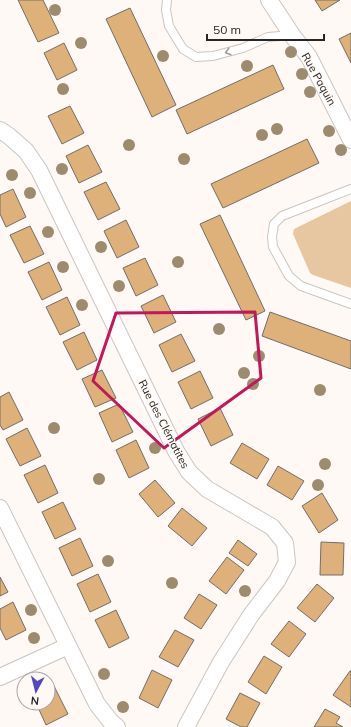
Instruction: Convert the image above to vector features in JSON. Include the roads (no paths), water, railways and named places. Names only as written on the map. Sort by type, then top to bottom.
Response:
[{"type":"street","name":"Rue Paquin","points":[[269,0],[292,36],[310,57],[351,140]]},
{"type":"street","name":"Rue des Clématites","points":[[0,130],[26,151],[39,170],[176,451],[189,472],[207,489],[272,527],[285,543],[287,562],[277,581],[251,614],[221,662],[186,727]]},
{"type":"street","points":[[0,508],[97,704],[116,727]]},
{"type":"street","points":[[0,677],[68,646]]},
{"type":"lane","points":[[167,0],[166,10],[169,26],[183,49],[196,57],[213,56],[243,48],[268,37],[292,36]]},
{"type":"lane","points":[[351,189],[282,216],[274,224],[272,237],[273,247],[288,276],[301,286],[351,304]]}]
